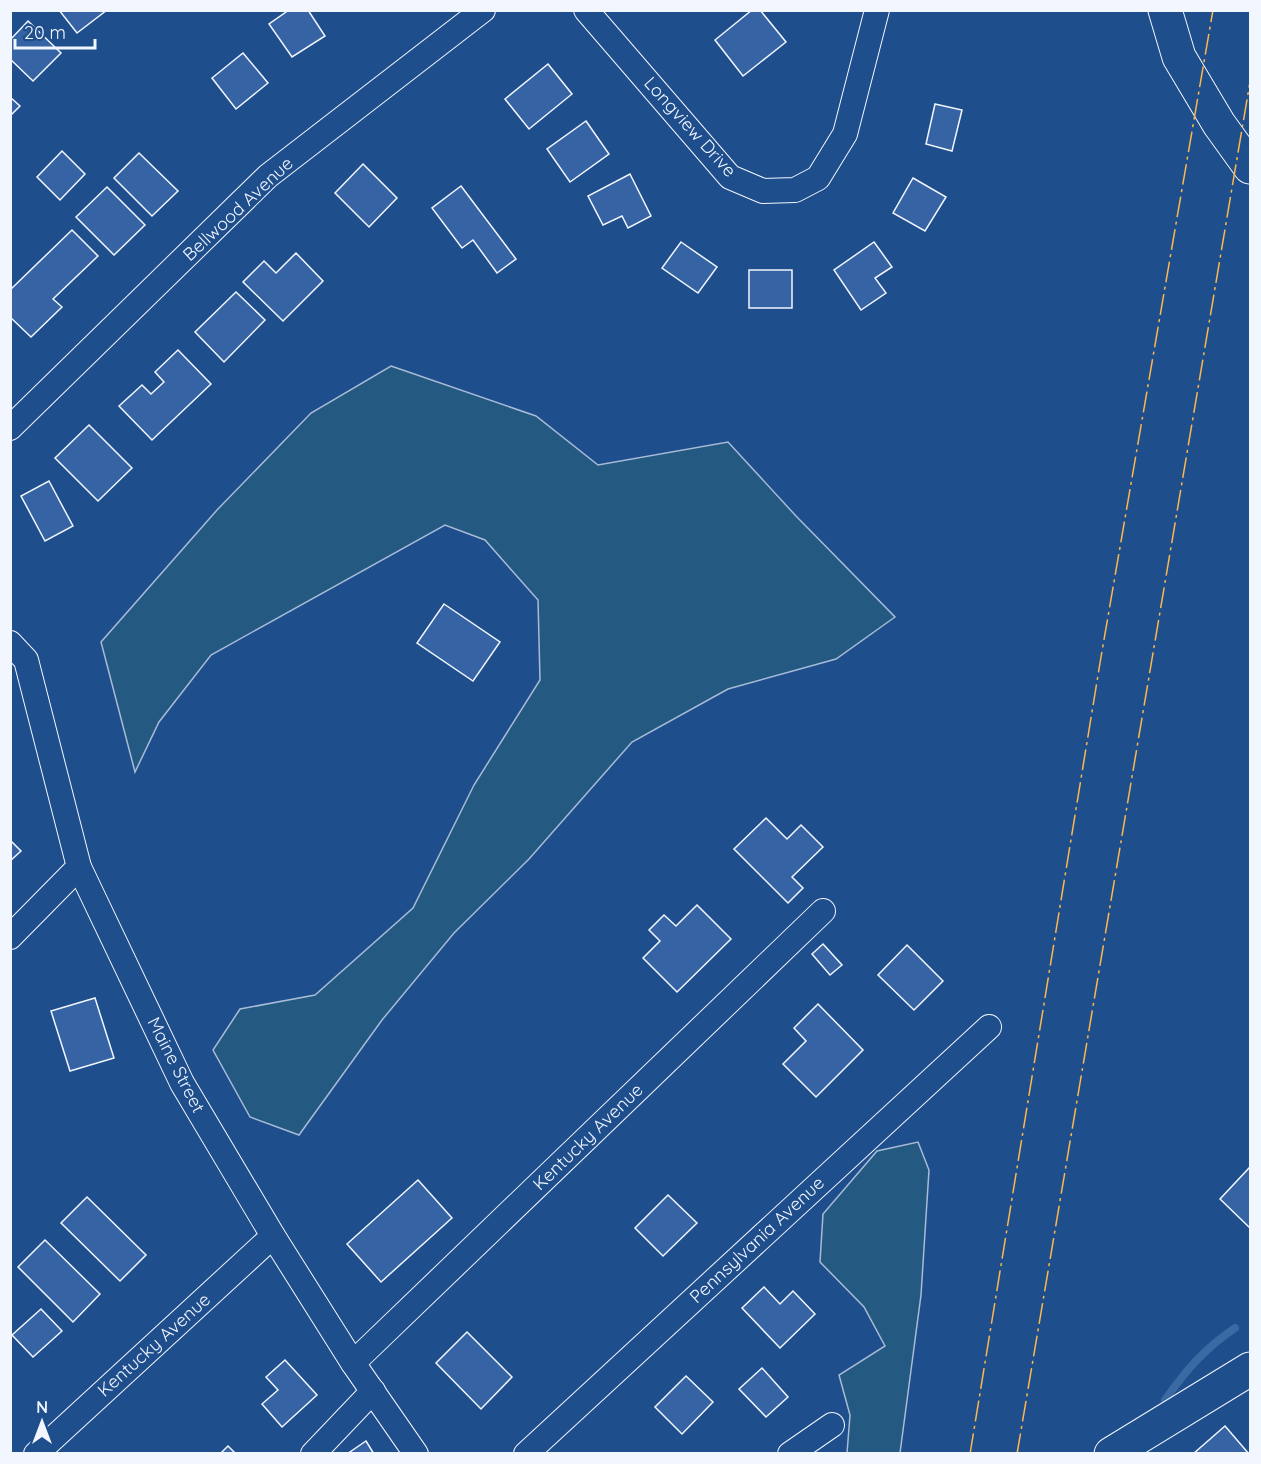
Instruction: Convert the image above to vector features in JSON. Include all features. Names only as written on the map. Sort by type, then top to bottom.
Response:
[{"type":"street","name":"Bellwood Avenue","points":[[10,429],[268,176],[483,10]]},
{"type":"street","name":"Longview Drive","points":[[586,10],[730,177],[762,191],[795,190],[818,178],[845,134],[877,10]]},
{"type":"street","points":[[1165,10],[1179,57],[1219,124],[1251,167]]},
{"type":"street","name":"Maine Street","points":[[10,643],[26,660],[79,867],[182,1083],[273,1236],[353,1363],[417,1454]]},
{"type":"street","points":[[10,937],[79,867]]},
{"type":"street","name":"Kentucky Avenue","points":[[353,1363],[823,911]]},
{"type":"street","name":"Pennsylvania Avenue","points":[[526,1454],[989,1027]]},
{"type":"street","name":"Kentucky Avenue","points":[[36,1454],[273,1236]]},
{"type":"street","points":[[1111,1454],[1251,1369]]},
{"type":"street","points":[[313,1454],[373,1391]]},
{"type":"street","points":[[790,1454],[831,1425]]},
{"type":"shaded area","points":[[391,366],[536,416],[598,465],[728,442],[796,516],[895,617],[836,659],[728,689],[632,742],[529,859],[454,933],[382,1020],[299,1135],[250,1117],[213,1050],[240,1009],[315,995],[413,908],[474,785],[540,680],[538,600],[485,540],[445,525],[211,655],[159,722],[135,772],[101,642],[217,510],[311,413]]},
{"type":"shaded area","points":[[918,1142],[929,1170],[921,1295],[900,1453],[847,1453],[850,1415],[839,1375],[885,1346],[864,1307],[820,1262],[823,1214],[877,1151]]},
{"type":"building","points":[[59,10],[107,10],[77,33]]},
{"type":"building","points":[[289,10],[308,10],[325,36],[292,57],[269,24]]},
{"type":"building","points":[[752,10],[760,10],[786,42],[743,76],[715,40]]},
{"type":"building","points":[[28,21],[61,53],[33,81],[10,59],[10,40]]},
{"type":"building","points":[[243,53],[268,83],[236,109],[212,78]]},
{"type":"building","points":[[548,64],[572,94],[529,129],[505,99]]},
{"type":"building","points":[[10,97],[20,106],[10,116]]},
{"type":"building","points":[[935,104],[962,110],[952,151],[926,144]]},
{"type":"building","points":[[586,121],[609,154],[570,182],[547,149]]},
{"type":"building","points":[[62,151],[85,174],[60,200],[37,177]]},
{"type":"building","points":[[139,153],[178,191],[152,216],[114,178]]},
{"type":"building","points":[[363,164],[397,198],[369,227],[335,193]]},
{"type":"building","points":[[630,174],[651,216],[628,228],[622,216],[603,225],[588,196]]},
{"type":"building","points":[[913,178],[946,197],[925,231],[893,213]]},
{"type":"building","points":[[461,186],[516,259],[497,273],[473,240],[462,248],[432,208]]},
{"type":"building","points":[[107,187],[145,225],[114,255],[76,217]]},
{"type":"building","points":[[72,230],[98,256],[53,299],[62,307],[31,337],[10,317],[10,290]]},
{"type":"building","points":[[681,242],[717,267],[698,293],[662,268]]},
{"type":"building","points":[[874,242],[892,267],[875,278],[886,293],[861,310],[834,270]]},
{"type":"building","points":[[296,253],[323,281],[283,321],[243,282],[264,261],[276,273]]},
{"type":"building","points":[[749,270],[792,270],[792,308],[749,308]]},
{"type":"building","points":[[236,292],[265,320],[224,362],[195,332]]},
{"type":"building","points":[[178,350],[211,384],[152,440],[119,406],[142,385],[151,394],[164,382],[155,372]]},
{"type":"building","points":[[89,425],[132,468],[98,501],[55,458]]},
{"type":"building","points":[[49,481],[73,526],[45,541],[21,496]]},
{"type":"building","points":[[444,604],[500,642],[473,681],[417,643]]},
{"type":"building","points":[[766,818],[787,839],[801,825],[823,847],[792,877],[803,888],[788,903],[734,849]]},
{"type":"building","points":[[10,840],[21,851],[10,861]]},
{"type":"building","points":[[697,905],[731,939],[677,992],[643,958],[660,941],[649,930],[664,915],[676,926]]},
{"type":"building","points":[[823,944],[842,965],[830,975],[812,954]]},
{"type":"building","points":[[907,945],[943,981],[914,1010],[878,975]]},
{"type":"building","points":[[95,998],[114,1058],[70,1071],[51,1011]]},
{"type":"building","points":[[818,1004],[863,1050],[816,1097],[783,1064],[806,1041],[794,1028]]},
{"type":"building","points":[[1250,1167],[1250,1228],[1220,1199]]},
{"type":"building","points":[[418,1180],[452,1218],[381,1282],[347,1244]]},
{"type":"building","points":[[668,1195],[697,1223],[663,1256],[635,1228]]},
{"type":"building","points":[[87,1197],[146,1255],[120,1281],[61,1223]]},
{"type":"building","points":[[45,1240],[100,1294],[73,1322],[18,1267]]},
{"type":"building","points":[[764,1287],[780,1304],[793,1291],[815,1314],[780,1348],[742,1308]]},
{"type":"building","points":[[41,1309],[62,1331],[33,1357],[12,1335]]},
{"type":"building","points":[[467,1332],[512,1377],[481,1409],[436,1363]]},
{"type":"building","points":[[285,1360],[317,1395],[282,1427],[262,1404],[278,1390],[266,1377]]},
{"type":"building","points":[[762,1368],[788,1397],[766,1417],[739,1389]]},
{"type":"building","points":[[686,1376],[713,1402],[682,1434],[655,1407]]},
{"type":"building","points":[[1225,1426],[1249,1454],[1193,1454]]},
{"type":"building","points":[[366,1441],[374,1454],[347,1454]]},
{"type":"building","points":[[228,1446],[236,1454],[220,1454]]},
{"type":"waterway","points":[[1165,1400],[1196,1361],[1235,1328]]},
{"type":"power","points":[[970,1454],[1101,657],[1213,10]]},
{"type":"power","points":[[1017,1454],[1250,82]]}]
